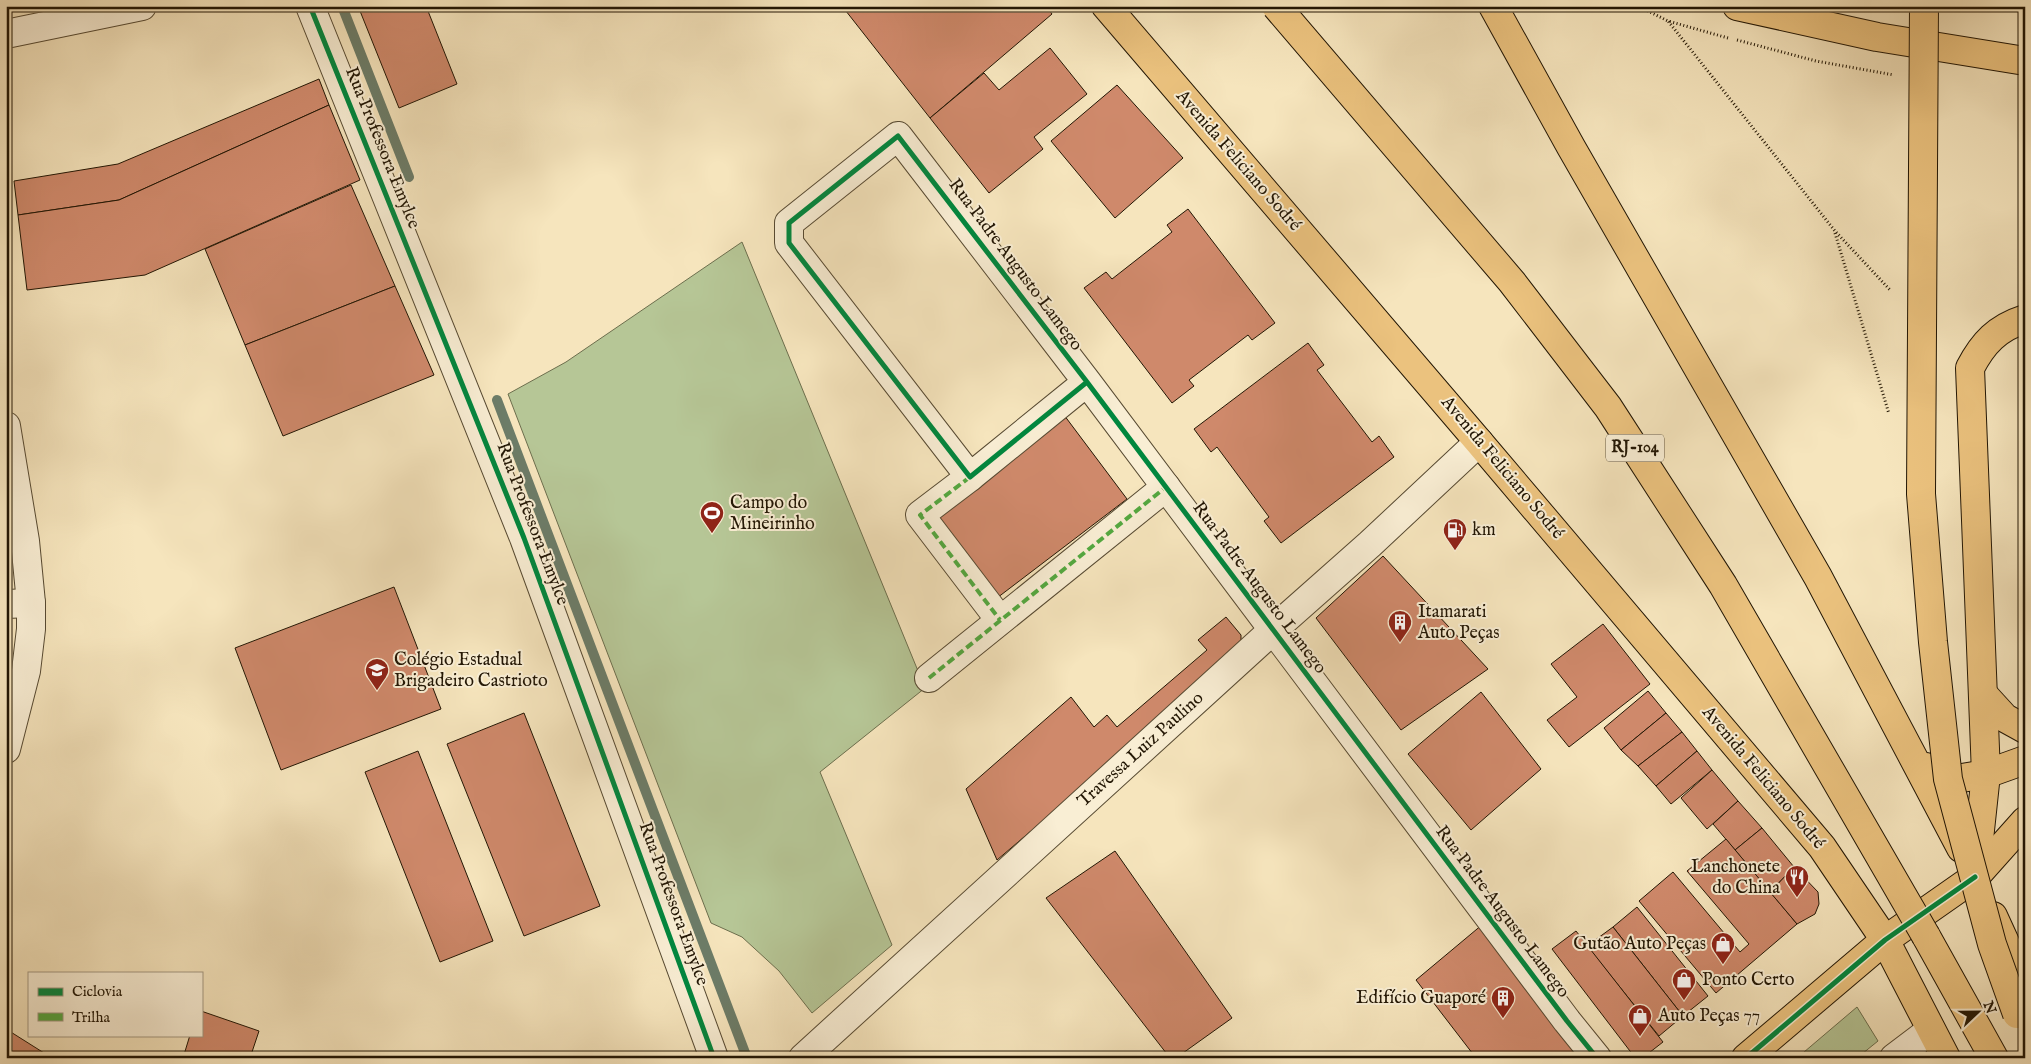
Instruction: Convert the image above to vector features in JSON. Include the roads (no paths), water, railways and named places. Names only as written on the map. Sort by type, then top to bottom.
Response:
[{"type":"main road","name":"Avenida Feliciano Sodré","points":[[1106,6],[1480,442],[1822,847],[1886,940],[1946,1058]]},
{"type":"main road","name":"RJ-104","points":[[1276,6],[1512,282],[1608,407],[1723,585],[1994,1058]]},
{"type":"main road","points":[[1493,6],[1571,147],[1818,577],[1975,876],[2025,986]]},
{"type":"main road","points":[[1737,6],[1877,38],[2025,62]]},
{"type":"main road","points":[[1924,6],[1921,494],[1933,642],[1948,779],[1992,944],[2017,1014],[2025,1030]]},
{"type":"main road","points":[[1975,876],[1986,774],[1970,368],[1980,350],[1996,332],[2025,319]]},
{"type":"main road","points":[[1984,695],[2006,718],[2025,729]]},
{"type":"main road","points":[[1917,764],[1956,778],[1986,774],[2025,760]]},
{"type":"main road","points":[[1746,1058],[1886,940],[1975,876],[2025,821]]},
{"type":"street","points":[[6,34],[142,6]]},
{"type":"street","name":"Rua Professora Emylce","points":[[310,6],[524,538],[714,1058]]},
{"type":"street","name":"Rua Padre Augusto Lamego","points":[[970,476],[790,243],[789,223],[898,136],[1166,487],[1567,1021],[1597,1058]]},
{"type":"street","points":[[1000,620],[920,515],[1086,382]]},
{"type":"street","points":[[6,426],[19,603],[31,629],[26,671],[6,749]]},
{"type":"street","name":"Travessa Luiz Paulino","points":[[803,1058],[1480,442]]},
{"type":"street","points":[[929,678],[1166,487]]},
{"type":"street","points":[[1897,1057],[1931,1030]]},
{"type":"waterway","points":[[342,6],[409,177]]},
{"type":"waterway","points":[[497,400],[747,1058]]},
{"type":"place","name":"Campo do Mineirinho","points":[[712,534]]},
{"type":"place","name":"km","points":[[1455,551]]},
{"type":"place","name":"Itamarati Auto Peças","points":[[1400,643]]},
{"type":"place","name":"Colégio Estadual Brigadeiro Castrioto","points":[[377,691]]},
{"type":"place","name":"Lanchonete do China","points":[[1797,898]]},
{"type":"place","name":"Gutão Auto Peças","points":[[1723,965]]},
{"type":"place","name":"Ponto Certo","points":[[1684,1001]]},
{"type":"place","name":"Edifício Guaporé","points":[[1503,1019]]},
{"type":"place","name":"Auto Peças 77","points":[[1640,1037]]}]
